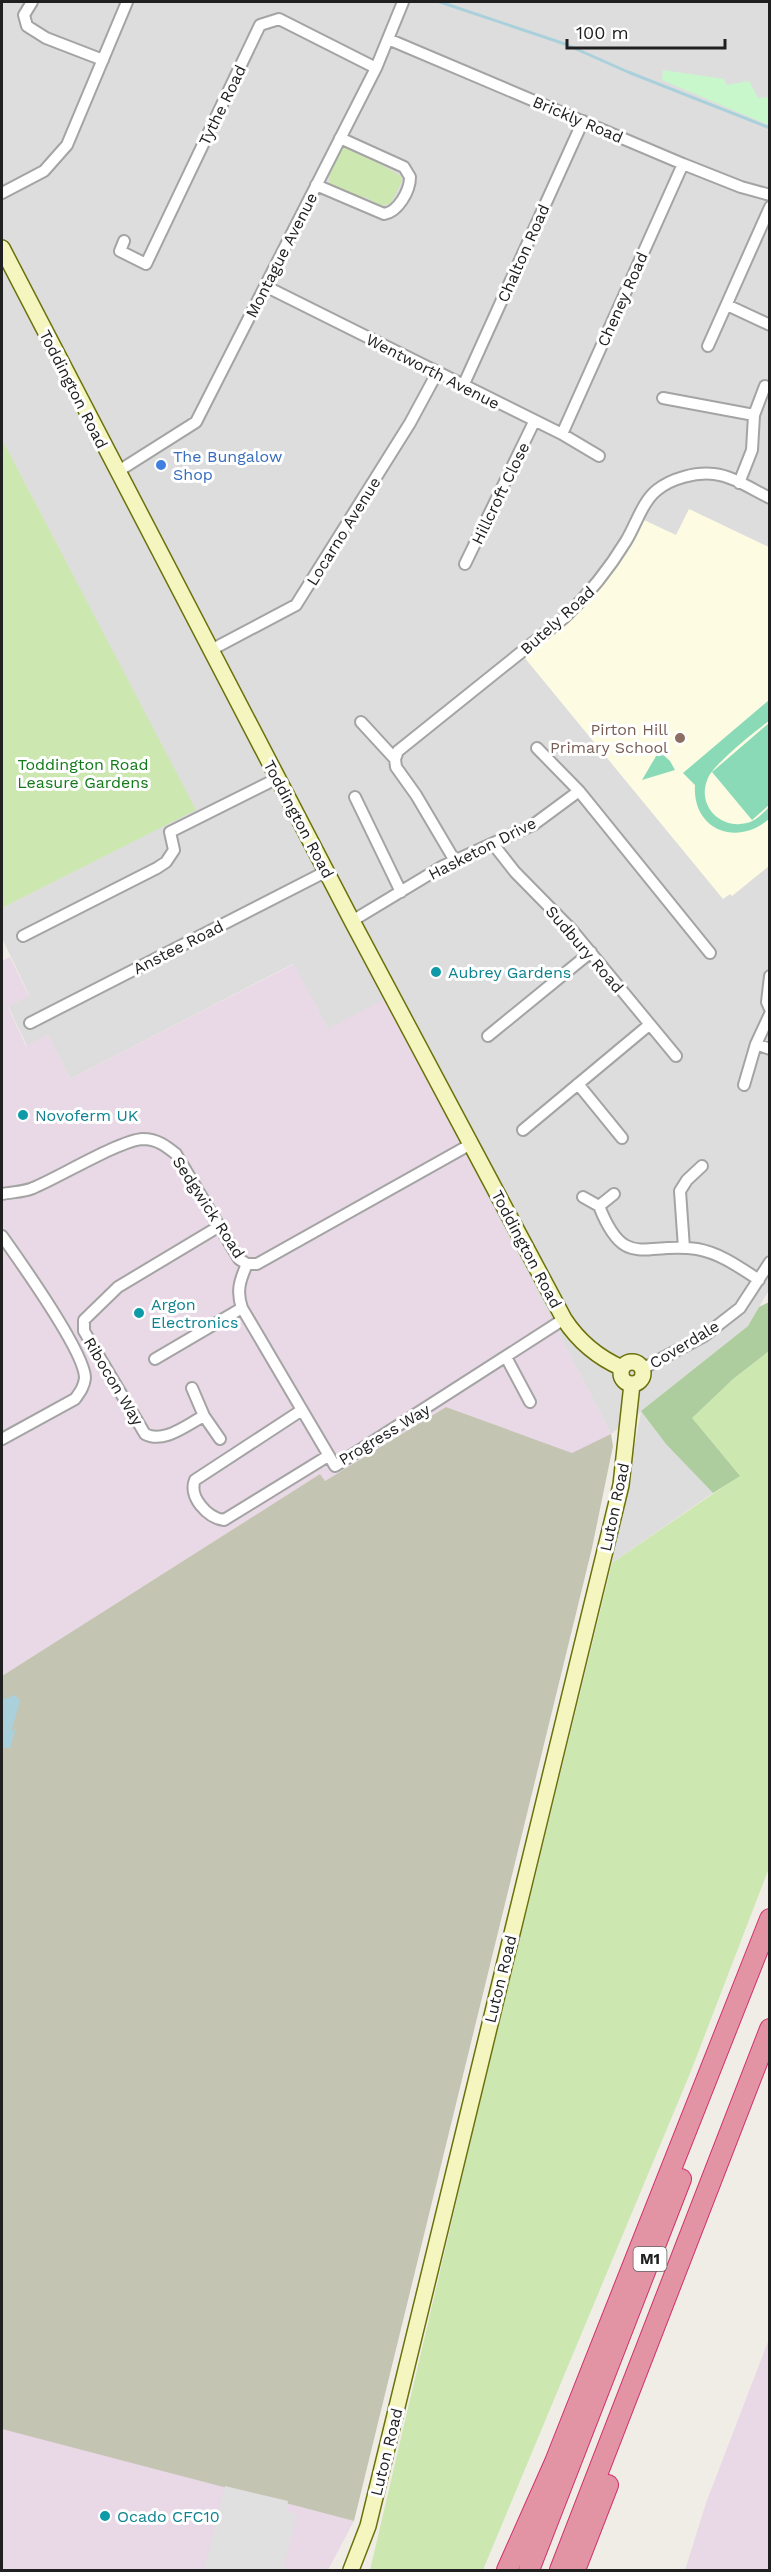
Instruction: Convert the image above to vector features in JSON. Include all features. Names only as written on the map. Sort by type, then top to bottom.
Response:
[{"type":"highway","points":[[507,2571],[555,2462],[770,1919]]},
{"type":"highway","name":"M1","points":[[529,2571],[588,2424],[770,1947]]},
{"type":"highway","name":"M1","points":[[560,2571],[770,2029]]},
{"type":"highway","points":[[575,2571],[681,2294],[741,2106]]},
{"type":"main road","name":"Toddington Road","points":[[2,248],[352,921],[564,1319],[576,1337],[588,1348],[605,1361],[622,1368]]},
{"type":"main road","points":[[634,1363],[642,1369],[643,1375],[640,1381],[632,1384],[622,1379],[622,1368],[634,1363]]},
{"type":"main road","name":"Luton Road","points":[[351,2571],[370,2515],[621,1485],[632,1384]]},
{"type":"street","points":[[32,2],[24,15],[27,26],[46,38],[103,60]]},
{"type":"street","points":[[2,193],[44,171],[67,146],[127,2]]},
{"type":"street","name":"Montague Avenue","points":[[117,471],[196,422],[376,68],[403,2]]},
{"type":"street","name":"Tythe Road","points":[[124,241],[120,251],[146,264],[260,26],[279,20],[376,68]]},
{"type":"street","name":"Brickly Road","points":[[388,39],[683,164],[741,187],[770,195]]},
{"type":"street","name":"Chalton Road","points":[[463,386],[583,121]]},
{"type":"street","points":[[316,185],[384,214],[395,210],[409,186],[410,177],[404,167],[340,138]]},
{"type":"street","name":"Cheney Road","points":[[562,434],[683,164]]},
{"type":"street","points":[[708,346],[770,207]]},
{"type":"street","name":"Wentworth Avenue","points":[[265,286],[562,434],[599,456]]},
{"type":"street","points":[[727,305],[770,324]]},
{"type":"street","name":"Locarno Avenue","points":[[211,650],[296,605],[410,423],[437,373]]},
{"type":"street","points":[[739,483],[752,450],[754,415],[765,386]]},
{"type":"street","points":[[663,398],[754,415]]},
{"type":"street","name":"Hillcroft Close","points":[[465,564],[534,422]]},
{"type":"street","name":"Butely Road","points":[[395,759],[398,751],[566,617],[582,601],[609,567],[625,543],[647,501],[657,490],[673,481],[694,474],[716,474],[770,498]]},
{"type":"street","points":[[362,722],[395,759],[396,767],[416,795],[455,861]]},
{"type":"street","points":[[537,748],[579,791],[710,953]]},
{"type":"street","points":[[24,936],[166,862],[174,850],[170,832],[278,778]]},
{"type":"street","name":"Hasketon Drive","points":[[352,921],[455,861],[532,825],[579,791]]},
{"type":"street","points":[[355,797],[401,892]]},
{"type":"street","name":"Sudbury Road","points":[[494,844],[515,872],[591,952],[675,1056]]},
{"type":"street","name":"Anstee Road","points":[[30,1023],[327,871]]},
{"type":"street","points":[[488,1036],[591,952]]},
{"type":"street","points":[[770,976],[767,1002],[770,1009]]},
{"type":"street","points":[[744,1085],[756,1044],[770,1014]]},
{"type":"street","points":[[524,1130],[649,1025]]},
{"type":"street","points":[[756,1044],[770,1049]]},
{"type":"street","points":[[578,1084],[622,1138]]},
{"type":"street","name":"Sedgwick Road","points":[[2,1194],[31,1190],[113,1150],[141,1139],[153,1140],[176,1154],[239,1259],[247,1264],[256,1264],[471,1144]]},
{"type":"street","points":[[684,1248],[680,1191],[687,1180],[702,1166]]},
{"type":"street","points":[[599,1206],[614,1194]]},
{"type":"street","points":[[583,1197],[599,1206],[612,1234],[622,1245],[648,1250],[684,1248],[712,1252],[759,1280]]},
{"type":"street","name":"Ribocon Way","points":[[204,1416],[169,1435],[154,1438],[145,1434],[88,1338],[83,1325],[88,1313],[118,1287],[219,1227]]},
{"type":"street","points":[[2,1236],[43,1295],[76,1352],[85,1377],[83,1389],[75,1398],[2,1439]]},
{"type":"street","name":"Coverdale","points":[[642,1369],[704,1336],[740,1308],[770,1262]]},
{"type":"street","name":"Progress Way","points":[[247,1264],[239,1284],[238,1296],[242,1308],[335,1466],[564,1319]]},
{"type":"street","points":[[155,1359],[242,1308]]},
{"type":"street","points":[[506,1357],[530,1402]]},
{"type":"street","points":[[192,1388],[204,1416],[220,1438]]},
{"type":"street","points":[[302,1410],[195,1479],[193,1490],[200,1504],[211,1516],[224,1520],[328,1456]]},
{"type":"shaded area","points":[[2,2],[769,2],[769,1290],[748,1326],[641,1411],[651,1421],[656,1431],[713,1493],[612,1563],[641,1412],[611,1434],[405,1040],[328,1029],[293,964],[70,1079],[48,1036],[27,1046],[8,1006],[29,995],[2,938],[2,908],[195,810],[2,439]]},
{"type":"shaded area","name":"Pirton Hill Primary School","points":[[689,509],[769,547],[769,866],[732,896],[730,894],[723,899],[524,657],[563,625],[595,594],[627,553],[644,520],[676,535]]},
{"type":"shaded area","points":[[10,957],[29,996],[8,1007],[26,1046],[48,1035],[70,1079],[294,964],[328,1029],[385,999],[611,1434],[572,1454],[446,1407],[325,1481],[320,1474],[2,1676],[2,961]]},
{"type":"shaded area","points":[[446,1407],[572,1453],[611,1434],[613,1446],[592,1548],[354,2521],[2,2429],[2,1676],[320,1474],[325,1481]]},
{"type":"shaded area","points":[[769,2339],[769,2570],[685,2570],[706,2503]]},
{"type":"shaded area","points":[[2,2428],[354,2521],[328,2570],[2,2570]]},
{"type":"shaded area","points":[[225,2486],[288,2501],[287,2511],[297,2515],[283,2570],[204,2570]]},
{"type":"green space","points":[[663,70],[724,79],[726,85],[749,81],[758,98],[769,97],[769,125],[662,80]]},
{"type":"green space","points":[[345,144],[380,160],[382,165],[401,176],[402,181],[391,203],[381,206],[365,197],[361,199],[330,184],[328,174]]},
{"type":"green space","name":"Toddington Road Leasure Gardens","points":[[2,439],[196,810],[2,908]]},
{"type":"green space","points":[[769,700],[769,721],[726,757],[712,772],[705,788],[705,797],[712,813],[727,823],[750,822],[769,807],[769,819],[744,832],[719,829],[709,823],[701,813],[696,801],[695,785],[683,773]]},
{"type":"green space","points":[[769,723],[769,805],[752,820],[712,772]]},
{"type":"green space","points":[[659,751],[670,761],[675,770],[642,780]]},
{"type":"green space","points":[[769,1302],[769,1351],[733,1379],[692,1418],[740,1476],[713,1493],[666,1444],[641,1411],[748,1326],[759,1307]]},
{"type":"green space","points":[[769,1351],[769,1868],[691,2071],[483,2570],[370,2570],[474,2127],[612,1563],[739,1476],[691,1418],[733,1379]]},
{"type":"water","points":[[15,1695],[20,1701],[11,1732],[16,1728],[10,1748],[2,1748],[2,1700]]},
{"type":"waterway","points":[[440,2],[565,44],[628,72],[770,128]]},
{"type":"place","name":"The Bungalow Shop","points":[[161,465]]},
{"type":"place","name":"Pirton Hill Primary School","points":[[680,738]]},
{"type":"place","name":"Aubrey Gardens","points":[[436,972]]},
{"type":"place","name":"Novoferm UK","points":[[23,1115]]},
{"type":"place","name":"Argon Electronics","points":[[139,1313]]},
{"type":"place","name":"Ocado CFC10","points":[[105,2516]]}]
